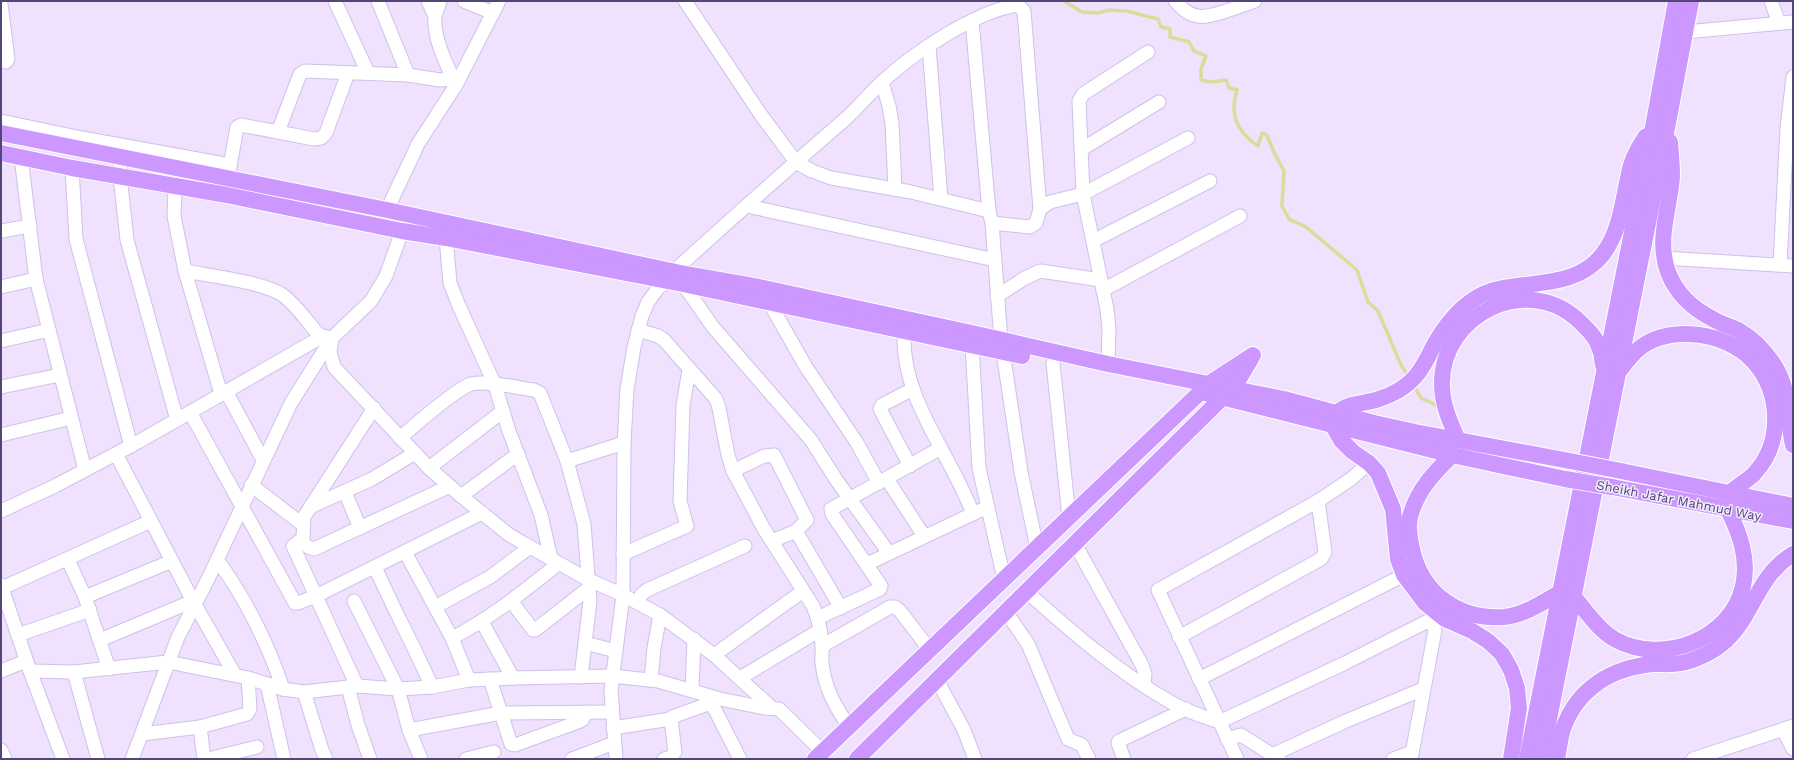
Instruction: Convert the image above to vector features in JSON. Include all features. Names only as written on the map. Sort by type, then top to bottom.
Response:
[{"type":"main road","points":[[1676,1],[1661,123],[1672,176],[1663,234],[1664,258],[1676,288],[1692,306],[1713,319],[1738,330],[1765,352],[1777,370],[1785,391],[1793,445]]},
{"type":"main road","points":[[1541,759],[1567,595],[1610,371],[1661,123],[1685,32],[1690,1]]},
{"type":"main road","points":[[1335,420],[1349,406],[1379,399],[1407,384],[1415,377],[1422,368],[1447,325],[1469,302],[1489,292],[1506,287],[1551,282],[1569,278],[1587,268],[1602,254],[1615,233],[1634,157],[1661,123]]},
{"type":"main road","points":[[1,133],[121,158],[229,172],[675,279],[770,304],[972,345],[1002,346],[1053,363],[1206,388]]},
{"type":"main road","points":[[1,153],[402,231],[675,279],[759,287],[1002,346],[1108,364],[1335,420]]},
{"type":"main road","points":[[1458,440],[1446,413],[1443,398],[1443,365],[1448,348],[1459,332],[1484,310],[1505,302],[1522,300],[1543,301],[1559,307],[1577,318],[1593,335],[1610,371]]},
{"type":"main road","points":[[1610,371],[1630,357],[1642,346],[1659,339],[1682,334],[1702,334],[1721,340],[1752,360],[1763,375],[1770,390],[1775,412],[1775,428],[1772,444],[1763,461],[1752,475],[1731,492]]},
{"type":"main road","points":[[819,755],[1206,388],[1252,355],[1239,379],[1226,393],[937,680],[865,756]]},
{"type":"main road","points":[[1335,420],[1341,440],[1353,452],[1370,463],[1378,473],[1393,509],[1397,553],[1404,575],[1435,618],[1488,641],[1502,654],[1512,670],[1517,688],[1519,708],[1511,759]]},
{"type":"main road","name":"Sheikh Jafar Mahmud Way","points":[[1335,420],[1374,423],[1731,492],[1793,506]]},
{"type":"main road","name":"Sheikh Jafar Mahmud Way","points":[[1335,420],[1452,455],[1565,479],[1793,521]]},
{"type":"main road","points":[[1452,455],[1427,480],[1416,500],[1410,517],[1411,547],[1416,564],[1423,579],[1441,598],[1451,605],[1463,611],[1490,617],[1518,614],[1567,595]]},
{"type":"main road","points":[[1567,595],[1615,640],[1637,648],[1660,650],[1695,643],[1727,618],[1737,602],[1743,586],[1743,550],[1737,530],[1728,510]]},
{"type":"main road","points":[[1557,759],[1563,730],[1574,706],[1586,692],[1601,680],[1617,671],[1654,664],[1687,662],[1721,645],[1740,624],[1764,581],[1774,568],[1793,554]]},
{"type":"main road","points":[[1527,759],[1567,595]]},
{"type":"street","points":[[335,1],[368,74]]},
{"type":"street","points":[[378,1],[408,75]]},
{"type":"street","points":[[428,1],[435,16],[436,30],[440,44],[454,82]]},
{"type":"street","points":[[435,16],[440,1]]},
{"type":"street","points":[[464,1],[493,13]]},
{"type":"street","points":[[387,210],[418,144],[499,1]]},
{"type":"street","points":[[616,759],[612,712],[612,676],[623,595],[624,443],[627,389],[638,330],[648,302],[659,287],[675,279],[747,206],[796,162],[849,116],[882,82],[913,55],[972,21],[1004,7],[1018,5],[1024,11],[1040,209],[1036,223],[1030,227],[990,217],[941,199],[831,178],[812,171],[796,162],[761,115],[685,1]]},
{"type":"street","points":[[1175,1],[1187,13],[1198,17],[1210,15],[1253,1]]},
{"type":"street","points":[[1771,1],[1779,23]]},
{"type":"street","points":[[1,2],[8,59],[6,62],[1,61]]},
{"type":"street","points":[[972,21],[1002,346],[1022,472],[1037,548]]},
{"type":"street","points":[[1685,32],[1793,22]]},
{"type":"street","points":[[929,46],[941,199]]},
{"type":"street","points":[[1108,364],[1109,329],[1102,285],[1083,194],[1079,101],[1080,96],[1148,52]]},
{"type":"street","points":[[278,132],[302,72],[304,71],[408,75],[454,82]]},
{"type":"street","points":[[1,121],[229,172],[238,127],[246,126],[321,138],[326,133],[348,73]]},
{"type":"street","points":[[1780,265],[1787,128],[1793,77]]},
{"type":"street","points":[[882,82],[890,106],[895,189]]},
{"type":"street","points":[[1082,149],[1159,102]]},
{"type":"street","points":[[1040,209],[1050,202],[1083,194],[1188,138]]},
{"type":"street","points":[[21,158],[36,280],[84,470]]},
{"type":"street","points":[[121,158],[120,176],[127,240],[177,420]]},
{"type":"street","points":[[72,168],[76,239],[131,446]]},
{"type":"street","points":[[1093,241],[1210,181]]},
{"type":"street","points":[[175,186],[174,216],[185,271],[224,393],[264,460]]},
{"type":"street","points":[[747,206],[995,260]]},
{"type":"street","points":[[997,296],[1025,278],[1040,271],[1102,285],[1240,216]]},
{"type":"street","points":[[1,231],[30,226]]},
{"type":"street","points":[[1,511],[131,446],[326,337],[371,301],[386,276],[402,231]]},
{"type":"street","points":[[446,238],[450,283],[495,385],[518,454],[541,515],[554,561]]},
{"type":"street","points":[[1664,258],[1793,266]]},
{"type":"street","points":[[185,271],[259,286],[278,292],[286,297],[326,337],[334,367],[346,382],[374,408],[429,468],[461,496],[508,534],[588,583],[623,595],[660,615],[714,655],[772,708]]},
{"type":"street","points":[[675,279],[713,327],[811,440],[889,553]]},
{"type":"street","points":[[1,287],[36,280]]},
{"type":"street","points":[[770,304],[806,367],[883,481],[924,536]]},
{"type":"street","points":[[1,341],[48,330]]},
{"type":"street","points":[[638,330],[658,336],[664,340],[716,399],[733,471],[772,541],[813,606],[819,624],[825,682],[833,702],[849,727]]},
{"type":"street","points":[[904,332],[903,351],[907,372],[920,408],[964,490],[973,514]]},
{"type":"street","points":[[132,759],[168,662],[194,602],[218,560],[251,485],[291,403],[326,337]]},
{"type":"street","points":[[972,345],[979,468],[1004,579]]},
{"type":"street","points":[[1053,363],[1069,517]]},
{"type":"street","points":[[623,554],[687,526],[680,501],[683,405],[689,370]]},
{"type":"street","points":[[1,387],[60,376]]},
{"type":"street","points":[[400,438],[461,389],[470,384],[482,383],[534,390],[540,393],[567,461],[584,524],[590,601],[580,677]]},
{"type":"street","points":[[910,466],[880,408],[882,405],[913,389]]},
{"type":"street","points":[[302,524],[310,507],[374,408]]},
{"type":"street","points":[[429,468],[503,411]]},
{"type":"street","points":[[190,412],[243,506],[292,600],[298,603],[316,596],[482,513]]},
{"type":"street","points":[[1,435],[71,418]]},
{"type":"street","points":[[567,461],[624,443]]},
{"type":"street","points":[[740,678],[841,608],[880,589],[880,582],[831,509],[941,448]]},
{"type":"street","points":[[310,507],[372,479],[415,453]]},
{"type":"street","points":[[116,454],[194,602],[241,677],[249,712],[200,727],[142,734]]},
{"type":"street","points":[[461,496],[518,454]]},
{"type":"street","points":[[733,471],[764,456],[774,455],[807,520],[796,531],[772,541]]},
{"type":"street","points":[[1237,759],[1158,590],[1318,501],[1351,479],[1370,463]]},
{"type":"street","points":[[251,485],[302,524],[304,530],[301,540],[293,546],[316,596],[353,687],[358,725],[370,759]]},
{"type":"street","points":[[301,540],[308,547],[314,548],[450,486]]},
{"type":"street","points":[[345,492],[360,528]]},
{"type":"street","points":[[1179,637],[1321,558],[1325,552],[1318,501]]},
{"type":"street","points":[[867,564],[924,536],[988,508]]},
{"type":"street","points":[[63,759],[28,666],[2,586],[68,560],[151,521]]},
{"type":"street","points":[[796,531],[841,608]]},
{"type":"street","points":[[1075,544],[1142,665],[1145,674],[1144,685]]},
{"type":"street","points":[[638,602],[641,595],[647,590],[745,546]]},
{"type":"street","points":[[435,606],[490,577],[530,547]]},
{"type":"street","points":[[405,552],[452,638],[469,680]]},
{"type":"street","points":[[68,560],[90,610],[109,669]]},
{"type":"street","points":[[218,560],[255,623],[272,658],[283,689]]},
{"type":"street","points":[[452,638],[482,622],[511,601],[554,561]]},
{"type":"street","points":[[85,597],[172,562]]},
{"type":"street","points":[[375,567],[389,599],[417,652],[432,687]]},
{"type":"street","points":[[1199,679],[1404,575]]},
{"type":"street","points":[[511,601],[533,630],[535,630],[588,583]]},
{"type":"street","points":[[714,655],[803,591]]},
{"type":"street","points":[[1026,592],[1086,645],[1144,685],[1175,704],[1219,722],[1328,671],[1435,618],[1435,630],[1411,756],[1393,759]]},
{"type":"street","points":[[354,601],[398,689],[409,730],[422,759]]},
{"type":"street","points":[[100,640],[194,602]]},
{"type":"street","points":[[822,646],[890,607],[895,607],[900,611],[930,650]]},
{"type":"street","points":[[18,635],[90,610]]},
{"type":"street","points":[[1006,612],[1028,644],[1068,739],[1082,745],[1089,759]]},
{"type":"street","points":[[651,680],[654,648],[660,615]]},
{"type":"street","points":[[482,622],[513,678]]},
{"type":"street","points":[[692,690],[694,639]]},
{"type":"street","points":[[585,643],[616,651]]},
{"type":"street","points":[[1,671],[28,666],[74,672],[168,662],[241,677],[283,689],[304,692],[353,687],[398,689],[432,687],[469,680],[513,678],[612,676],[651,680],[692,690],[709,699],[727,700],[779,709],[819,755]]},
{"type":"street","points":[[74,672],[98,759]]},
{"type":"street","points":[[490,679],[512,744],[515,745],[578,722],[582,720],[587,712]]},
{"type":"street","points":[[937,680],[964,730],[975,759]]},
{"type":"street","points":[[267,684],[284,759]]},
{"type":"street","points":[[1227,739],[1241,736],[1275,757],[1346,721],[1423,689]]},
{"type":"street","points":[[304,692],[326,759]]},
{"type":"street","points":[[613,728],[671,719],[674,715],[709,699]]},
{"type":"street","points":[[709,699],[740,759]]},
{"type":"street","points":[[1124,759],[1118,743],[1120,741],[1186,709]]},
{"type":"street","points":[[409,730],[501,713],[612,712]]},
{"type":"street","points":[[664,759],[671,757],[675,752],[671,719]]},
{"type":"street","points":[[200,727],[204,759]]},
{"type":"street","points":[[1693,759],[1788,728],[1793,749]]},
{"type":"street","points":[[572,759],[614,743]]},
{"type":"street","points":[[208,759],[257,747]]},
{"type":"street","points":[[1,750],[5,759]]},
{"type":"street","points":[[466,759],[494,752]]},
{"type":"waterway","points":[[1064,1],[1082,12],[1098,13],[1109,10],[1127,11],[1158,19],[1161,27],[1170,29],[1170,37],[1189,42],[1194,51],[1206,56],[1201,69],[1201,80],[1211,82],[1226,80],[1229,88],[1237,90],[1234,107],[1235,115],[1240,128],[1245,135],[1258,146],[1262,133],[1267,135],[1284,171],[1282,206],[1289,219],[1306,227],[1357,270],[1368,302],[1378,311],[1401,365],[1409,377]]},
{"type":"waterway","points":[[1413,384],[1421,398],[1440,407]]}]
